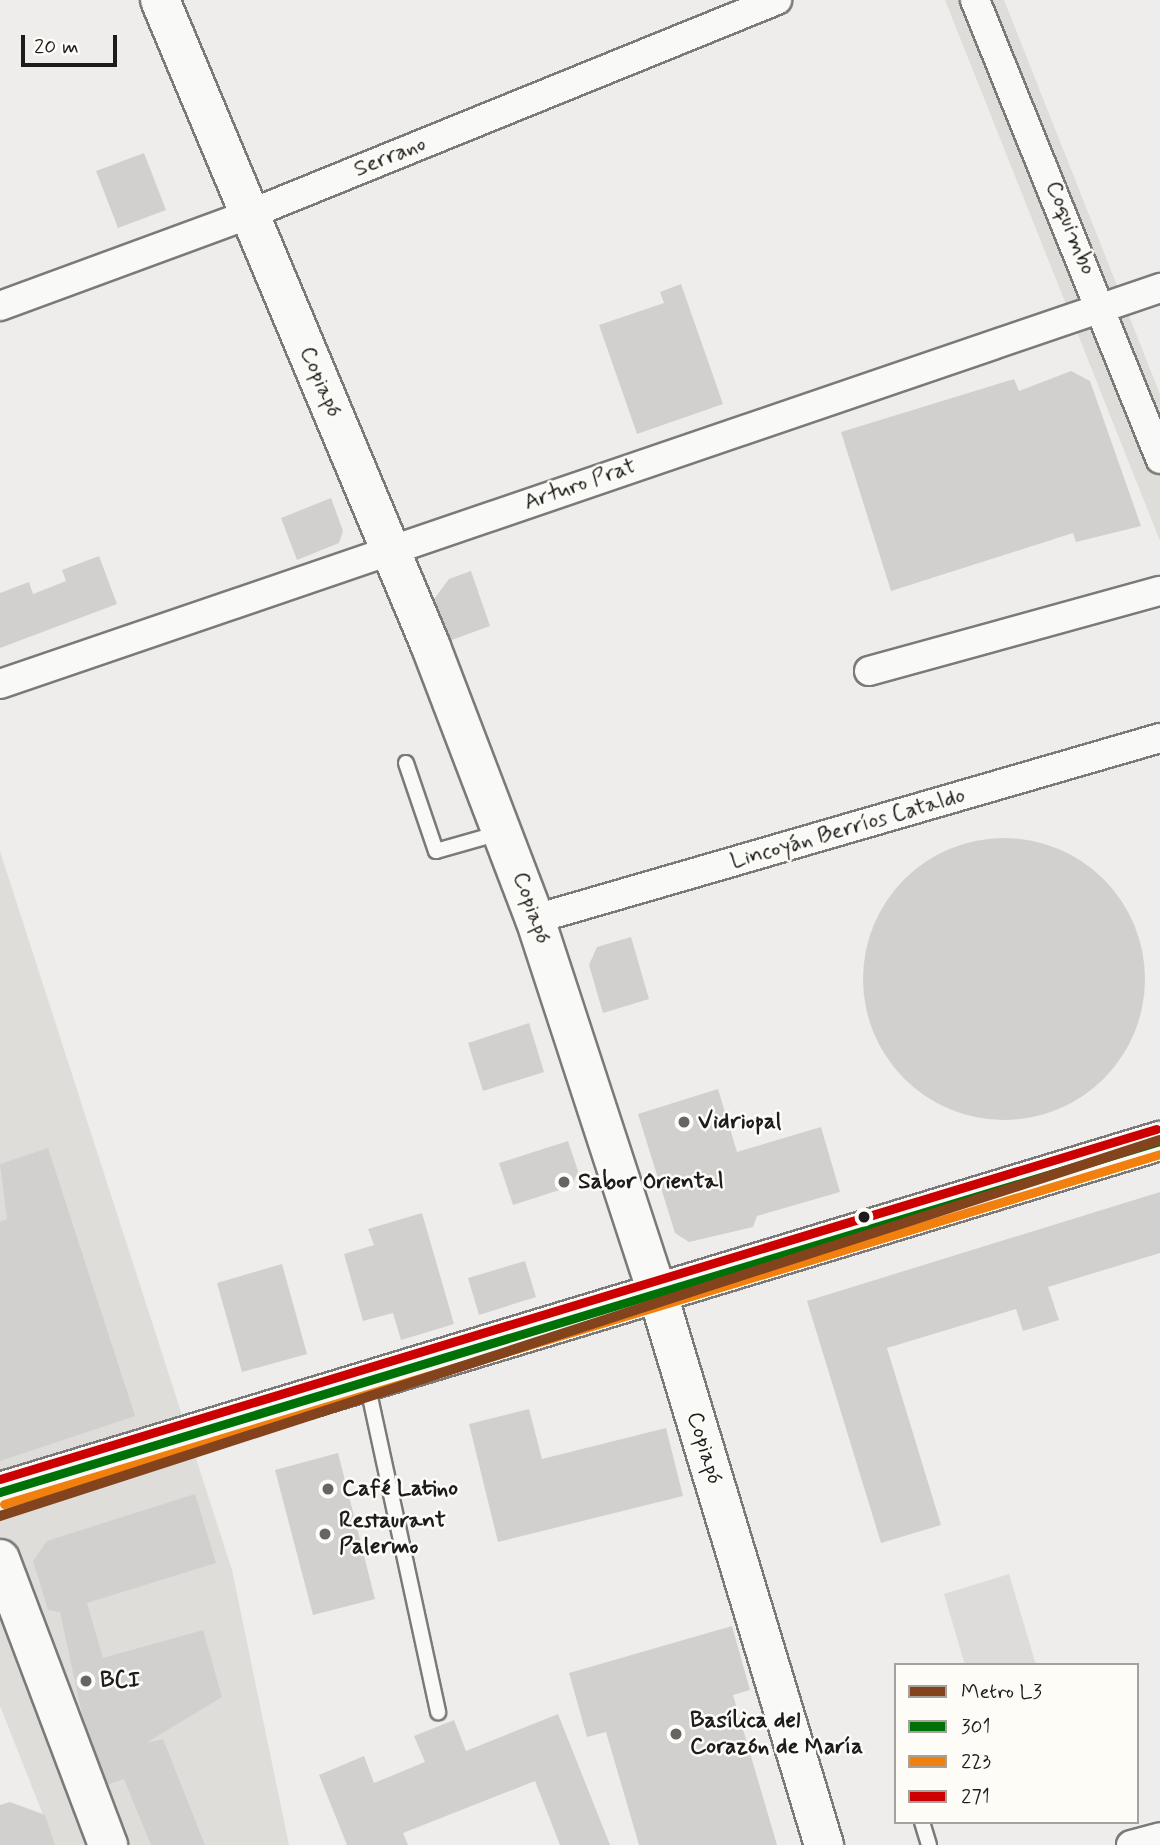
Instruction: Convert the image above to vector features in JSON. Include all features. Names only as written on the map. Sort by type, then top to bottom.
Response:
[{"type":"street","name":"Copiapó","points":[[160,0],[391,549],[504,832],[658,1295],[824,1845]]},
{"type":"street","name":"Serrano","points":[[0,306],[250,214],[778,0]]},
{"type":"street","name":"Coquimbo","points":[[975,0],[1103,308],[1160,459]]},
{"type":"street","name":"Arturo Prat","points":[[0,684],[1160,288]]},
{"type":"street","points":[[869,671],[1160,591]]},
{"type":"street","name":"Lincoyán Berríos Cataldo","points":[[535,919],[1160,738]]},
{"type":"street","points":[[0,1492],[209,1422],[367,1382],[1160,1141]]},
{"type":"street","points":[[0,1559],[108,1845]]},
{"type":"street","points":[[1131,1845],[1160,1837]]},
{"type":"lane","points":[[406,764],[436,851],[504,832]]},
{"type":"lane","points":[[367,1382],[438,1712]]},
{"type":"lane","points":[[923,1824],[929,1845]]},
{"type":"shaded area","points":[[945,0],[1004,0],[1160,394],[1160,541]]},
{"type":"shaded area","points":[[0,851],[232,1570],[289,1845],[55,1845],[0,1706]]},
{"type":"shaded area","points":[[1009,1574],[1035,1663],[964,1663],[944,1594]]},
{"type":"building","points":[[144,153],[166,210],[118,228],[96,171]]},
{"type":"building","points":[[681,284],[723,404],[637,434],[599,325],[664,303],[660,292]]},
{"type":"building","points":[[1071,371],[1090,381],[1141,526],[1076,542],[1073,533],[891,591],[841,432],[1014,379],[1019,391]]},
{"type":"building","points":[[331,498],[343,531],[339,543],[297,560],[281,518]]},
{"type":"building","points":[[99,556],[117,604],[0,648],[0,593],[29,582],[33,594],[66,581],[62,570]]},
{"type":"building","points":[[471,571],[490,626],[449,641],[434,599],[449,579]]},
{"type":"building","points":[[1004,838],[1031,841],[1058,849],[1093,870],[1113,890],[1128,913],[1139,938],[1145,979],[1142,1006],[1134,1033],[1113,1068],[1093,1088],[1070,1103],[1045,1114],[1004,1120],[977,1117],[950,1109],[915,1088],[895,1068],[880,1045],[869,1020],[863,979],[866,952],[874,925],[895,890],[915,870],[938,855],[963,844]]},
{"type":"building","points":[[631,937],[649,999],[603,1013],[589,965],[597,947]]},
{"type":"building","points":[[529,1023],[544,1072],[483,1091],[468,1043]]},
{"type":"building","points":[[718,1089],[737,1152],[821,1127],[840,1192],[757,1216],[753,1227],[689,1242],[675,1233],[638,1114]]},
{"type":"building","points":[[568,1141],[578,1171],[572,1186],[513,1205],[499,1163]]},
{"type":"building","points":[[48,1148],[135,1416],[0,1461],[0,1222],[7,1219],[0,1164]]},
{"type":"building","points":[[1160,1192],[1160,1253],[1048,1287],[1059,1320],[1023,1331],[1016,1309],[887,1348],[941,1525],[881,1543],[807,1301]]},
{"type":"building","points":[[422,1213],[454,1324],[401,1340],[393,1313],[363,1321],[344,1254],[374,1245],[368,1229]]},
{"type":"building","points":[[525,1261],[536,1297],[479,1315],[468,1278]]},
{"type":"building","points":[[282,1264],[307,1354],[242,1372],[217,1283]]},
{"type":"building","points":[[529,1409],[542,1459],[666,1428],[683,1496],[498,1542],[469,1424]]},
{"type":"building","name":"Restaurant Palermo","points":[[338,1453],[375,1599],[313,1615],[275,1470]]},
{"type":"building","points":[[195,1494],[216,1563],[87,1603],[103,1658],[203,1630],[222,1697],[146,1743],[163,1739],[205,1845],[151,1845],[124,1779],[98,1788],[60,1612],[48,1610],[33,1561],[47,1541]]},
{"type":"building","name":"Basílica del Corazón de María","points":[[732,1626],[750,1690],[733,1695],[777,1845],[639,1845],[606,1732],[587,1737],[569,1673]]},
{"type":"building","points":[[558,1714],[610,1845],[560,1845],[535,1781],[403,1833],[408,1845],[347,1845],[319,1775],[364,1756],[374,1783],[425,1762],[414,1736],[454,1720],[466,1751]]},
{"type":"building","points":[[10,1802],[45,1815],[55,1845],[0,1845],[0,1805]]},
{"type":"metro line","name":"L3","points":[[0,1516],[1160,1140]]},
{"type":"transit line","name":"271","points":[[0,1479],[1156,1129]]},
{"type":"transit line","name":"301","points":[[0,1492],[1160,1141]]},
{"type":"transit line","name":"223","points":[[4,1504],[1160,1154]]},
{"type":"place","name":"Vidriopal","points":[[684,1122]]},
{"type":"place","name":"Sabor Oriental","points":[[564,1182]]},
{"type":"place","name":"Café Latino","points":[[328,1489]]},
{"type":"place","name":"Restaurant Palermo","points":[[325,1534]]},
{"type":"place","name":"BCI","points":[[86,1681]]},
{"type":"place","name":"Basílica del Corazón de María","points":[[676,1734]]}]
